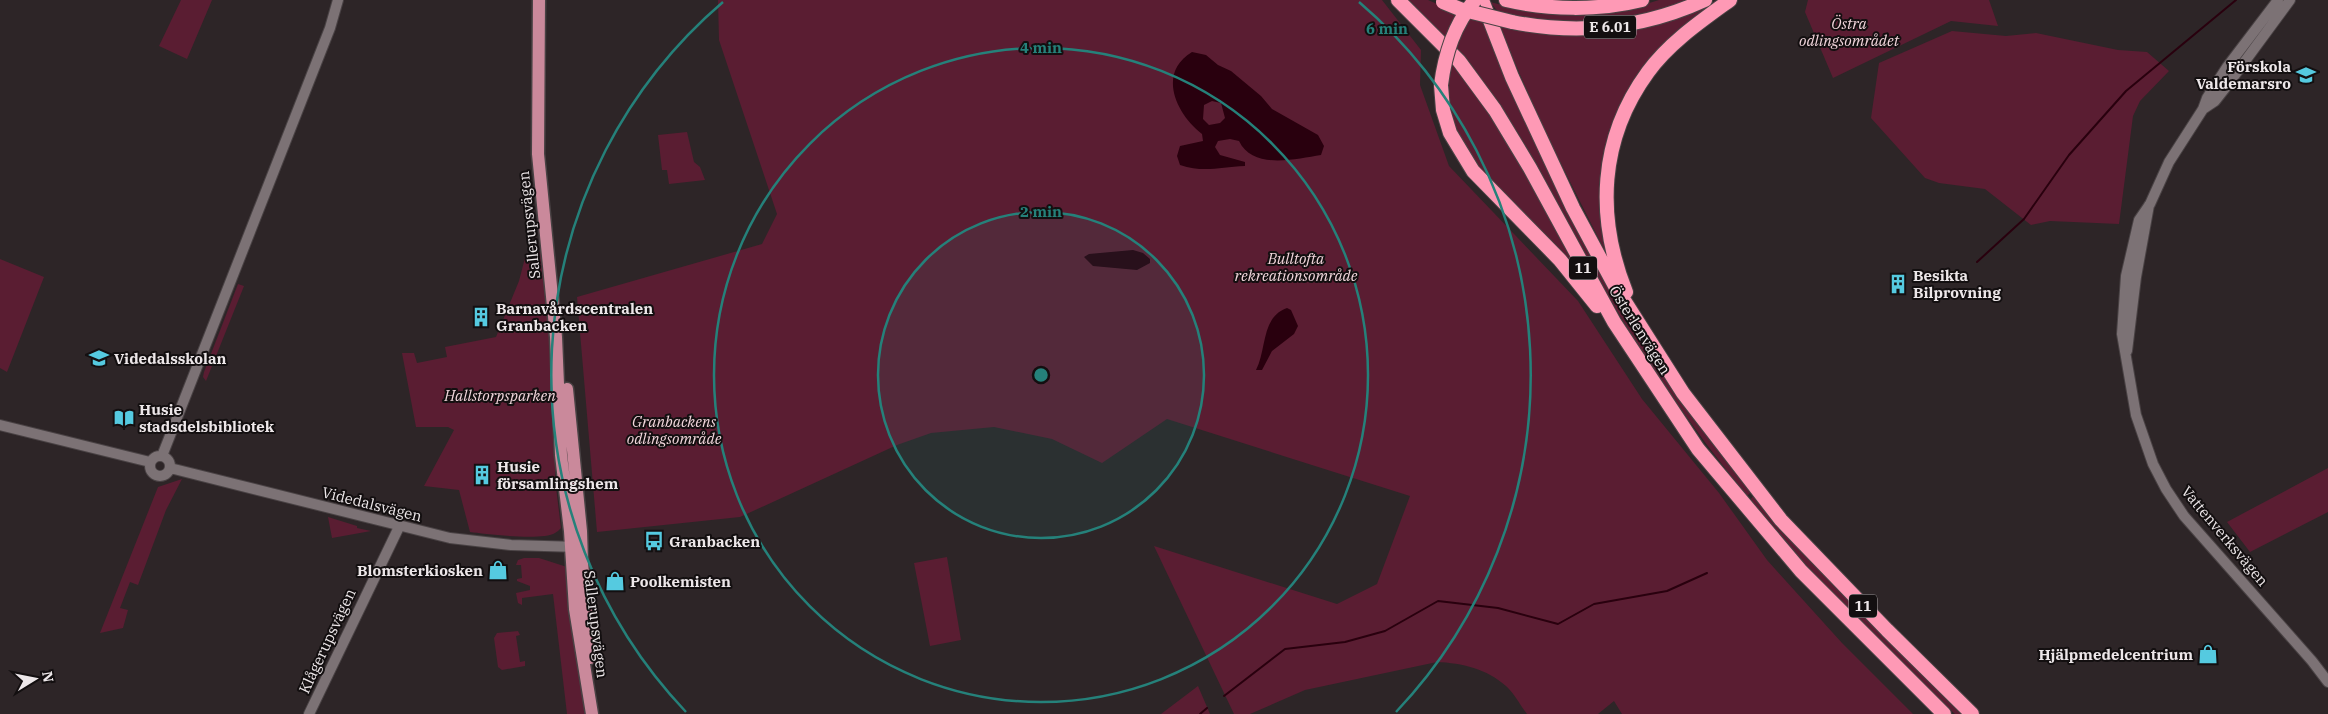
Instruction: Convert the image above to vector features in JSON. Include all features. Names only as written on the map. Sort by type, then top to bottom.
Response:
[{"type":"highway","name":"Österlenvägen","points":[[1398,0],[1442,42],[1476,83],[1495,110],[1530,168],[1614,322],[1698,449],[1745,507],[1801,571],[1944,714]]},
{"type":"highway","points":[[1475,0],[1457,25],[1450,41],[1444,64],[1441,85],[1443,110],[1450,133],[1473,171],[1544,243],[1576,279],[1698,449]]},
{"type":"highway","name":"Österlenvägen","points":[[1482,0],[1512,77],[1573,208],[1615,286],[1689,401],[1760,494],[1820,563],[1972,714]]},
{"type":"highway","name":"E 6.01","points":[[1509,1],[1565,8],[1601,6],[1642,0]]},
{"type":"highway","name":"E 6.01","points":[[1441,1],[1460,9],[1512,22],[1558,28],[1604,28],[1658,17],[1705,0]]},
{"type":"highway","points":[[1648,340],[1622,282],[1610,239],[1605,189],[1614,138],[1624,112],[1648,72],[1664,54],[1706,16],[1730,0]]},
{"type":"main road","name":"Sallerupsvägen","points":[[539,0],[538,154],[556,337],[561,455],[576,547],[596,714]]},
{"type":"main road","name":"Sallerupsvägen","points":[[547,0],[544,38],[549,194],[581,531],[576,547],[577,624],[592,714]]},
{"type":"street","points":[[162,456],[330,28],[338,0]]},
{"type":"street","name":"Vattenverksvägen","points":[[2278,0],[2227,67],[2203,110],[2169,162],[2150,204],[2139,220],[2126,276],[2122,334],[2133,398],[2143,438],[2166,489],[2184,516],[2312,661],[2328,682]]},
{"type":"street","name":"Vattenverksvägen","points":[[2203,110],[2215,101],[2290,0]]},
{"type":"street","points":[[0,425],[150,462]]},
{"type":"street","points":[[162,456],[169,462],[170,468],[163,476],[154,475],[150,470],[150,462],[155,457],[162,456]]},
{"type":"street","name":"Videdalsvägen","points":[[170,468],[399,527],[468,542],[576,547]]},
{"type":"street","name":"Klågerupsvägen","points":[[310,714],[399,527]]},
{"type":"street","name":"Vattenverksvägen","points":[[2312,661],[2328,674]]},
{"type":"green space","points":[[181,0],[212,0],[187,59],[159,46]]},
{"type":"green space","name":"Bulltofta rekreationsområde","points":[[718,0],[1382,0],[1421,50],[1420,85],[1449,166],[1578,301],[1642,399],[1719,493],[1767,560],[1842,643],[1913,714],[1622,714],[1614,701],[1598,714],[1527,714],[1509,689],[1491,675],[1474,668],[1437,662],[1305,690],[1250,714],[1234,714],[1154,546],[1337,604],[1377,584],[1410,496],[1167,419],[1102,463],[1052,439],[994,427],[931,433],[897,445],[740,517],[597,532],[577,297],[762,244],[777,214],[719,40]]},
{"type":"green space","points":[[1404,0],[1428,0],[1460,14],[1446,39]]},
{"type":"green space","points":[[1659,0],[1692,0],[1628,19],[1577,24],[1545,22],[1500,14],[1490,2],[1506,6],[1646,4]]},
{"type":"green space","points":[[1718,0],[1723,0],[1672,42],[1613,133],[1613,267],[1544,130],[1499,26],[1552,34],[1693,11]]},
{"type":"green space","name":"Östra odlingsområdet","points":[[1808,0],[1989,0],[1998,26],[1951,21],[1833,78],[1805,12]]},
{"type":"green space","points":[[1468,17],[1486,23],[1560,190],[1752,491],[1747,496],[1687,418],[1650,364],[1615,309],[1533,158],[1496,100],[1453,45]]},
{"type":"green space","points":[[1952,31],[2006,36],[2036,33],[2118,50],[2147,52],[2169,71],[2140,101],[2133,116],[2119,224],[2050,221],[2031,225],[1985,189],[1939,183],[1925,178],[1871,118],[1879,63]]},
{"type":"green space","points":[[1449,58],[1486,103],[1590,287],[1527,222],[1461,148],[1447,108]]},
{"type":"green space","points":[[687,132],[694,162],[700,167],[705,180],[669,184],[667,170],[662,170],[658,135]]},
{"type":"green space","name":"Hallstorpsparken","points":[[543,252],[557,416],[555,479],[561,528],[555,533],[538,536],[470,532],[459,490],[424,486],[454,430],[448,427],[416,427],[402,353],[414,353],[417,363],[447,357],[445,347],[496,337],[519,281],[526,254]]},
{"type":"green space","points":[[0,259],[44,277],[7,372],[0,368]]},
{"type":"green space","points":[[238,284],[244,286],[206,381],[203,377],[204,372]]},
{"type":"green space","points":[[2328,468],[2328,512],[2250,552],[2227,522]]},
{"type":"green space","points":[[182,479],[166,510],[138,585],[130,582],[120,608],[128,610],[123,628],[100,633],[158,487]]},
{"type":"green space","points":[[1754,495],[1967,714],[1955,714],[1849,610],[1798,556],[1750,500]]},
{"type":"green space","points":[[328,517],[357,526],[357,528],[371,531],[332,538]]},
{"type":"green space","points":[[947,557],[961,640],[930,646],[914,563]]},
{"type":"green space","points":[[539,558],[567,567],[570,613],[580,663],[585,714],[567,714],[553,594],[522,598],[522,605],[518,603],[516,593],[530,590],[530,586],[517,581],[517,579],[522,578],[521,565],[516,565],[518,560]]},
{"type":"green space","points":[[518,631],[520,635],[516,636],[520,662],[525,661],[525,666],[502,670],[498,667],[494,638],[497,633]]},
{"type":"green space","points":[[1198,686],[1210,714],[1161,714]]},
{"type":"shaded area","points":[[1192,52],[1206,55],[1218,65],[1231,71],[1261,96],[1272,109],[1318,135],[1324,146],[1321,155],[1287,160],[1264,159],[1254,156],[1245,150],[1239,141],[1230,139],[1218,141],[1215,147],[1220,155],[1245,162],[1245,166],[1197,169],[1180,165],[1177,156],[1180,146],[1203,141],[1202,134],[1193,126],[1178,105],[1174,93],[1175,71],[1181,61]],"holes":[[[1212,101],[1221,103],[1225,118],[1220,123],[1209,125],[1203,119],[1204,105]]]},
{"type":"shaded area","points":[[1133,250],[1143,253],[1150,259],[1150,263],[1137,270],[1093,266],[1084,257],[1089,254]]},
{"type":"shaded area","points":[[1287,308],[1291,310],[1298,326],[1294,334],[1272,351],[1262,370],[1256,370],[1269,326],[1279,312]]},
{"type":"waterway","points":[[1977,262],[2024,219],[2069,155],[2126,91],[2236,0]]},
{"type":"waterway","points":[[1224,696],[1285,649],[1345,642],[1385,631],[1438,601],[1498,608],[1558,624],[1594,604],[1667,591],[1707,573]]},
{"type":"waterway","points":[[1200,714],[1207,708]]},
{"type":"place","name":"Förskola Valdemarsro","points":[[2306,75]]},
{"type":"place","name":"Besikta Bilprovning","points":[[1898,284]]},
{"type":"place","name":"Barnavårdscentralen Granbacken","points":[[481,317]]},
{"type":"place","name":"Videdalsskolan","points":[[99,358]]},
{"type":"place","name":"Husie stadsdelsbibliotek","points":[[124,418]]},
{"type":"place","name":"Husie församlingshem","points":[[482,475]]},
{"type":"place","name":"Granbacken","points":[[654,541]]},
{"type":"place","name":"Blomsterkiosken","points":[[498,570]]},
{"type":"place","name":"Poolkemisten","points":[[615,581]]},
{"type":"place","name":"Hjälpmedelcentrium","points":[[2208,654]]},
{"type":"park label","name":"Granbackens odlingsområde","points":[[674,430]]}]
